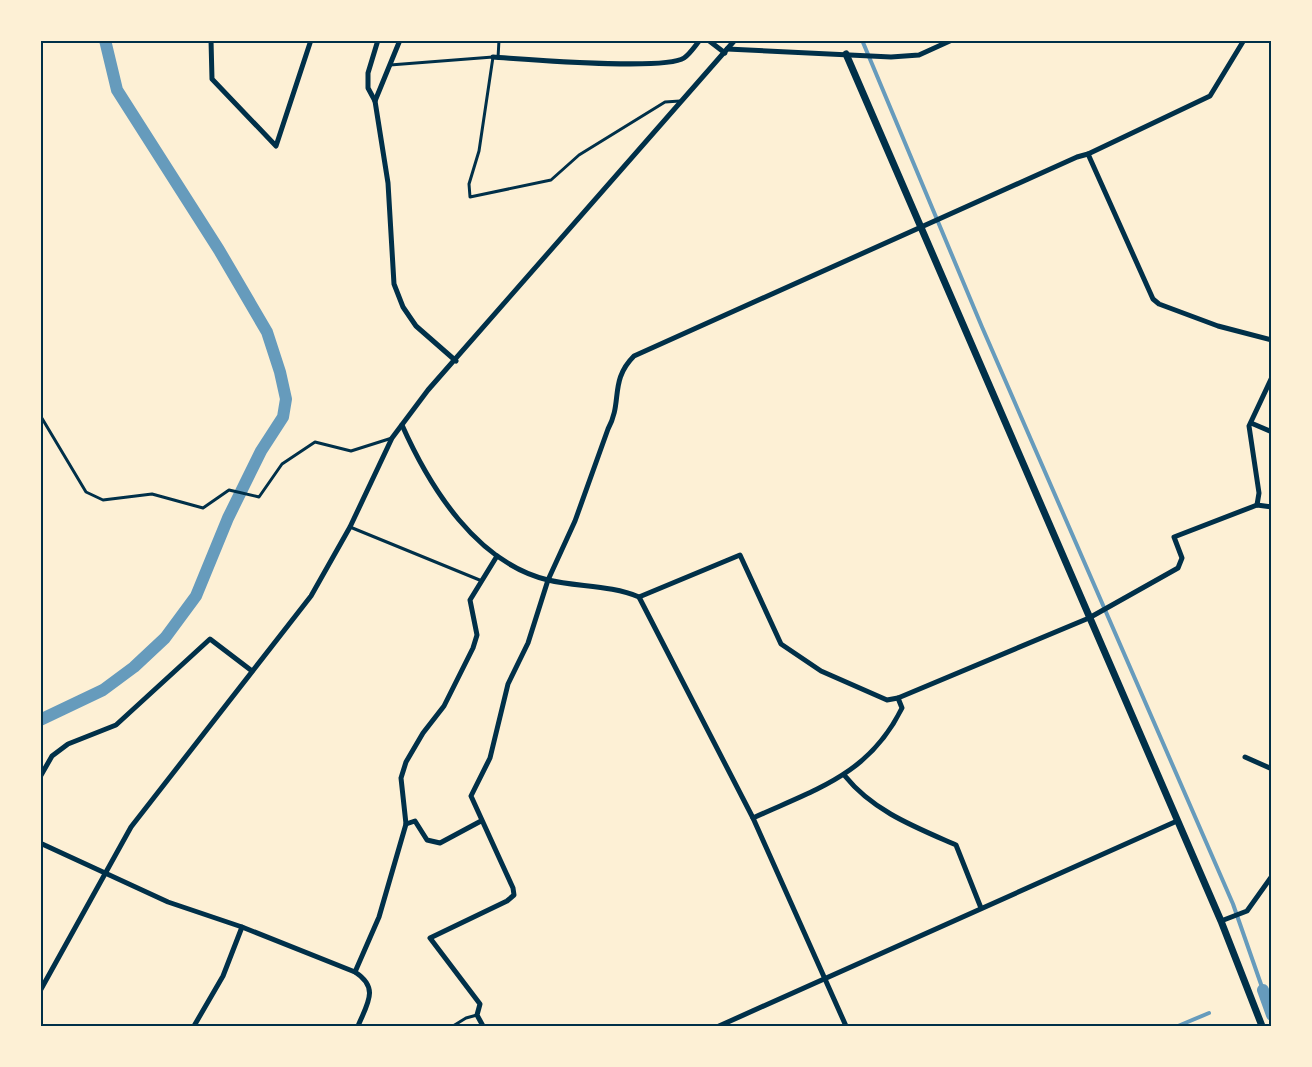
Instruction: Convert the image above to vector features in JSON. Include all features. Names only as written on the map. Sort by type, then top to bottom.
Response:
[{"type":"street","points":[[211,40],[213,79],[276,146],[311,40]]},
{"type":"street","points":[[378,40],[368,73],[368,88],[375,101],[388,183],[394,284],[403,306],[416,326],[456,361]]},
{"type":"street","points":[[375,101],[400,40]]},
{"type":"street","points":[[496,58],[619,64],[664,62],[684,59],[700,40]]},
{"type":"street","points":[[708,40],[726,51],[891,57],[919,55],[952,40]]},
{"type":"street","points":[[40,991],[130,827],[311,596],[350,527],[392,438],[428,390],[456,361],[735,40]]},
{"type":"street","points":[[483,1026],[477,1015],[480,1004],[430,938],[513,896],[513,888],[471,796],[490,758],[498,732],[505,694],[528,643],[548,580],[575,521],[615,415],[617,385],[627,364],[634,356],[921,230],[1210,96],[1245,40]]},
{"type":"street","points":[[846,54],[1221,921],[1262,1026]]},
{"type":"street","points":[[1088,154],[1154,299],[1159,304],[1218,326],[1272,340]]},
{"type":"street","points":[[1257,505],[1259,493],[1251,423],[1272,377]]},
{"type":"street","points":[[1251,423],[1272,432]]},
{"type":"street","points":[[402,425],[417,460],[455,516],[497,556],[520,571],[548,580],[639,597],[740,555],[781,644],[821,671],[887,700],[898,698],[1089,618],[1178,568],[1182,558],[1174,537],[1257,505],[1272,507]]},
{"type":"street","points":[[355,972],[379,917],[406,824],[401,778],[406,762],[423,733],[444,706],[473,648],[477,635],[471,600],[497,556]]},
{"type":"street","points":[[639,597],[753,818],[846,1026]]},
{"type":"street","points":[[40,777],[52,756],[68,744],[116,725],[210,639],[252,671]]},
{"type":"street","points":[[753,818],[845,776],[890,732],[902,708],[898,698]]},
{"type":"street","points":[[1245,757],[1272,769]]},
{"type":"street","points":[[845,776],[860,795],[906,823],[956,845],[981,908]]},
{"type":"street","points":[[406,824],[415,821],[427,840],[440,843],[481,821]]},
{"type":"street","points":[[719,1026],[1177,821]]},
{"type":"street","points":[[40,843],[168,902],[242,927],[355,972],[365,979],[370,987],[370,996],[358,1026]]},
{"type":"street","points":[[1221,921],[1247,910],[1272,876]]},
{"type":"street","points":[[194,1026],[223,976],[242,927]]},
{"type":"lane","points":[[499,40],[479,150],[469,184],[470,197],[551,180],[579,155],[665,102],[682,101]]},
{"type":"lane","points":[[388,65],[496,58]]},
{"type":"lane","points":[[40,415],[86,492],[103,500],[152,494],[203,508],[229,490],[259,497],[282,464],[315,442],[351,451],[392,438]]},
{"type":"lane","points":[[350,527],[482,581]]},
{"type":"lane","points":[[453,1026],[466,1018],[477,1015]]},
{"type":"waterway","points":[[40,720],[103,690],[134,667],[165,638],[196,596],[228,518],[261,451],[283,417],[286,399],[267,332],[219,250],[117,90],[105,40]]},
{"type":"waterway","points":[[862,40],[982,327],[1233,904],[1263,990],[1260,991]]},
{"type":"waterway","points":[[1263,990],[1272,1015]]},
{"type":"waterway","points":[[1178,1026],[1209,1013]]}]
